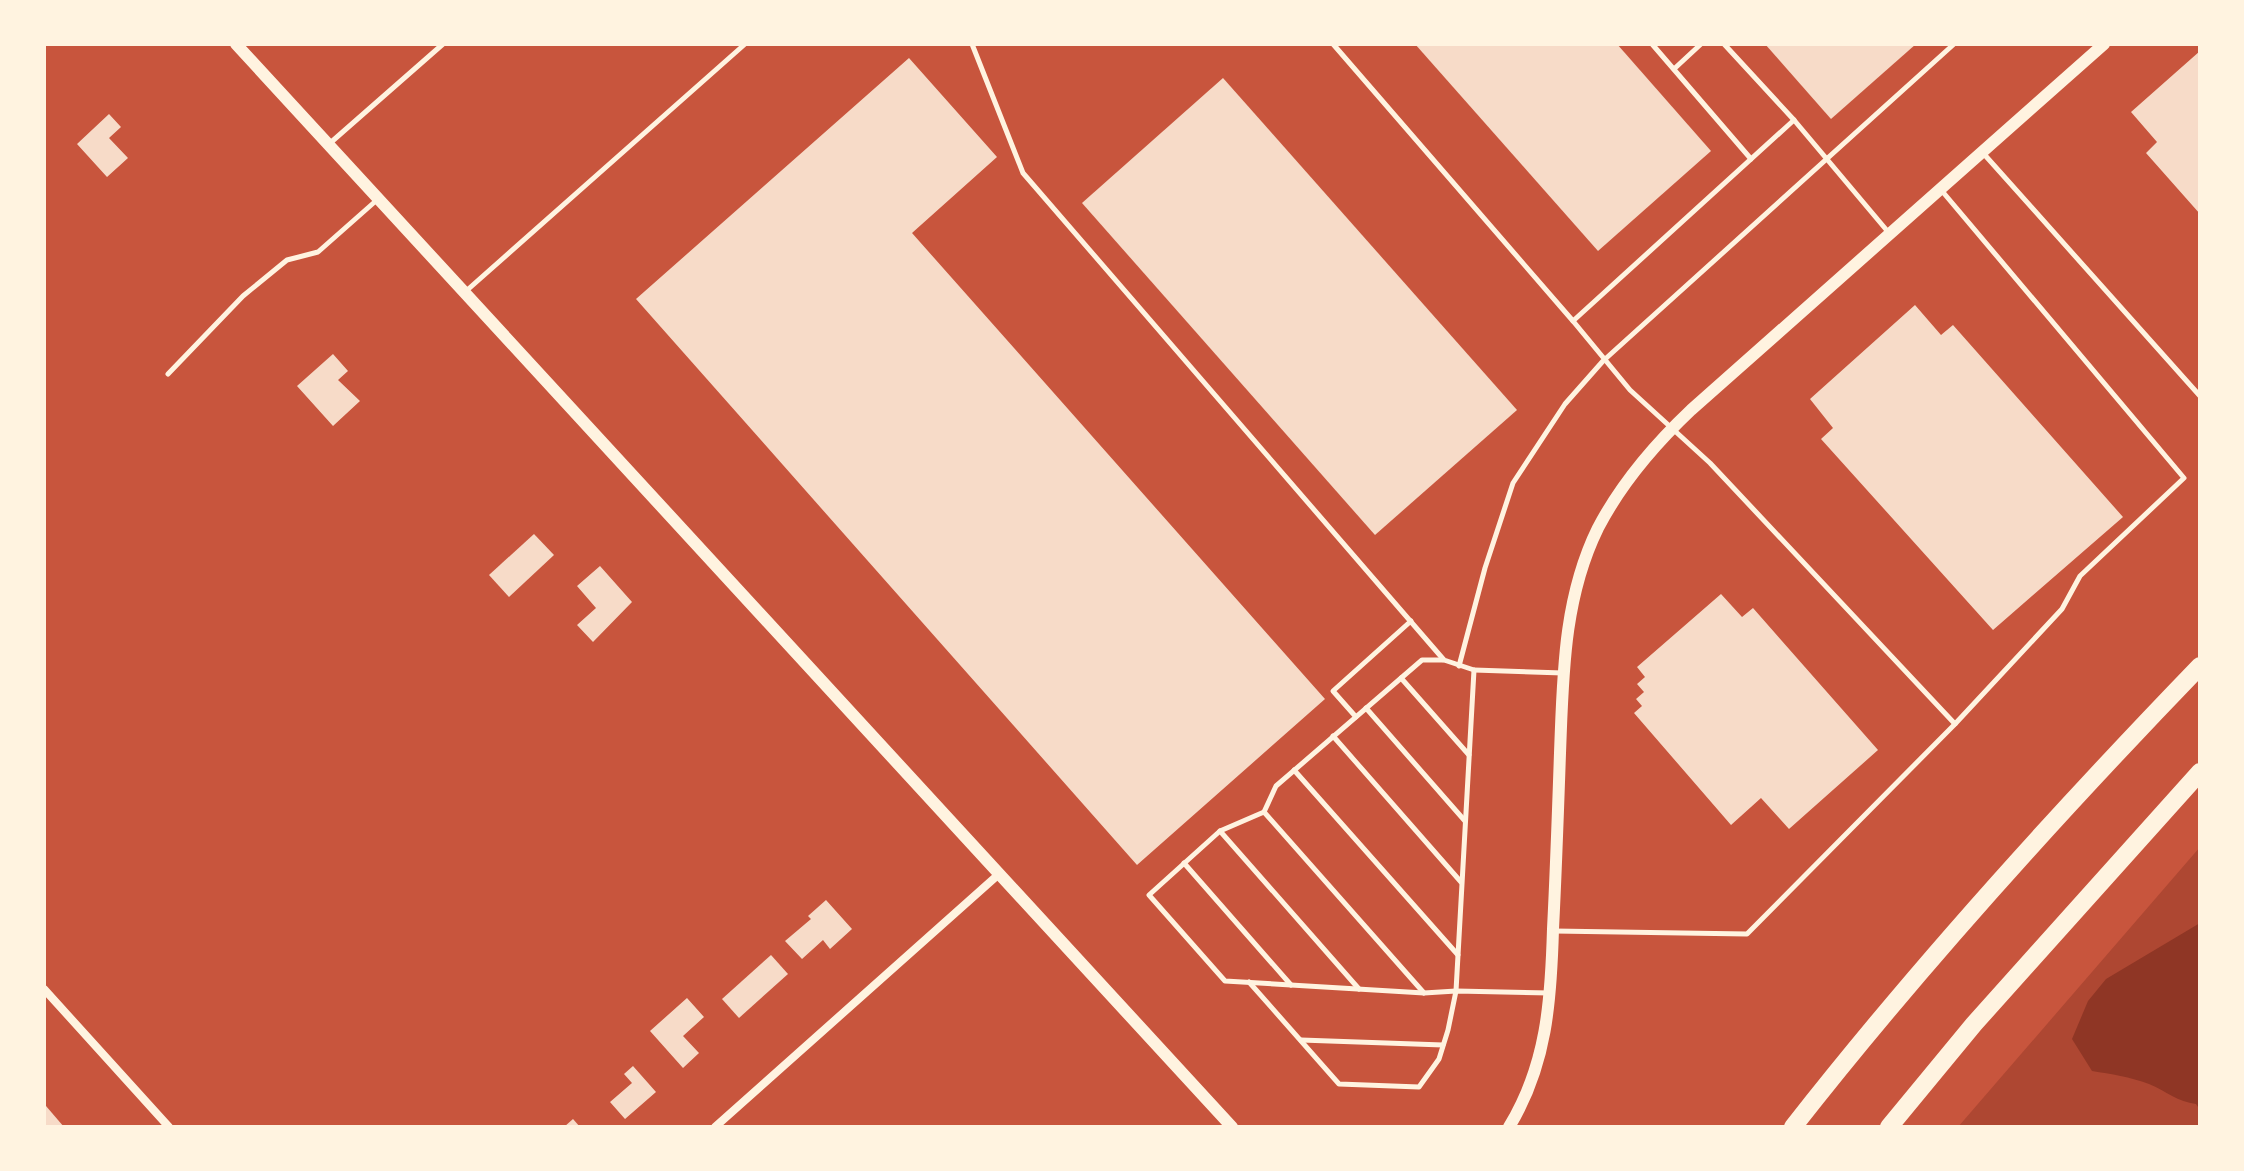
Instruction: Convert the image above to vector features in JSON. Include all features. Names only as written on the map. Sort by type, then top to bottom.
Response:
[{"type":"highway","points":[[1793,1127],[1924,968],[2090,780],[2200,666]]},
{"type":"highway","points":[[1889,1127],[1974,1024],[2200,772]]},
{"type":"street","points":[[236,44],[1232,1127]]},
{"type":"street","points":[[1509,1127],[1522,1106],[1537,1068],[1547,1030],[1566,640],[1574,595],[1598,529],[1624,484],[1671,429],[2104,44]]},
{"type":"street","points":[[715,1127],[999,874]]},
{"type":"street","points":[[44,989],[169,1127]]},
{"type":"lane","points":[[328,144],[443,44]]},
{"type":"lane","points":[[464,293],[745,44]]},
{"type":"lane","points":[[972,44],[1023,173],[1444,660]]},
{"type":"lane","points":[[1333,44],[1573,321],[1603,361],[1647,408],[1710,463],[1955,724]]},
{"type":"lane","points":[[1652,44],[1751,159]]},
{"type":"lane","points":[[1674,69],[1701,44]]},
{"type":"lane","points":[[1724,44],[1794,120],[1890,234]]},
{"type":"lane","points":[[1459,666],[1485,568],[1513,483],[1565,404],[1603,361],[1954,44]]},
{"type":"lane","points":[[1573,321],[1794,120]]},
{"type":"lane","points":[[1983,153],[2200,396]]},
{"type":"lane","points":[[1553,931],[1747,934],[1955,724],[2062,609],[2080,576],[2184,478],[1941,190]]},
{"type":"lane","points":[[168,374],[243,296],[276,268],[287,260],[318,252],[378,199]]},
{"type":"lane","points":[[1356,717],[1333,691],[1411,621]]},
{"type":"lane","points":[[1551,993],[1424,993],[1225,981],[1149,895],[1220,831],[1264,812],[1276,786],[1422,660],[1444,660],[1474,670],[1564,673]]},
{"type":"lane","points":[[1249,982],[1339,1084],[1419,1087],[1439,1059],[1456,991],[1474,670]]},
{"type":"lane","points":[[1401,678],[1469,755]]},
{"type":"lane","points":[[1366,708],[1465,821]]},
{"type":"lane","points":[[1333,736],[1462,882]]},
{"type":"lane","points":[[1294,770],[1458,955]]},
{"type":"lane","points":[[1264,812],[1424,993]]},
{"type":"lane","points":[[1220,831],[1359,989]]},
{"type":"lane","points":[[1184,863],[1291,985]]},
{"type":"lane","points":[[1300,1040],[1443,1045]]},
{"type":"shaded area","points":[[2200,847],[2200,1127],[1958,1127]]},
{"type":"shaded area","points":[[2200,923],[2200,1110],[2196,1104],[2178,1099],[2149,1084],[2092,1071],[2072,1039],[2088,1001],[2106,979]]},
{"type":"building","points":[[1415,44],[1617,44],[1711,151],[1598,251]]},
{"type":"building","points":[[1765,44],[1916,44],[1831,119]]},
{"type":"building","points":[[2200,51],[2200,214],[2146,153],[2157,142],[2131,112]]},
{"type":"building","points":[[909,58],[997,157],[912,233],[1325,699],[1137,865],[636,299]]},
{"type":"building","points":[[1223,78],[1517,410],[1375,535],[1082,203]]},
{"type":"building","points":[[109,114],[121,127],[109,138],[128,158],[107,177],[77,144]]},
{"type":"building","points":[[1915,305],[1941,335],[1953,325],[2123,517],[1993,630],[1821,439],[1833,428],[1810,399]]},
{"type":"building","points":[[333,354],[348,371],[338,380],[360,401],[333,426],[297,386]]},
{"type":"building","points":[[534,534],[554,555],[509,597],[489,575]]},
{"type":"building","points":[[600,566],[632,602],[593,642],[577,625],[596,608],[577,586]]},
{"type":"building","points":[[1721,594],[1742,617],[1753,608],[1878,750],[1789,829],[1761,798],[1731,825],[1634,713],[1642,706],[1636,699],[1644,692],[1637,684],[1645,677],[1637,667]]},
{"type":"building","points":[[826,900],[852,929],[830,949],[823,940],[802,959],[785,941],[811,919],[808,916]]},
{"type":"building","points":[[771,955],[788,974],[739,1018],[722,999]]},
{"type":"building","points":[[687,998],[704,1017],[683,1036],[699,1053],[683,1068],[650,1031]]},
{"type":"building","points":[[633,1066],[656,1092],[625,1119],[610,1102],[632,1083],[624,1074]]},
{"type":"building","points":[[46,1106],[64,1127],[44,1127]]},
{"type":"building","points":[[573,1119],[580,1127],[564,1127]]}]
